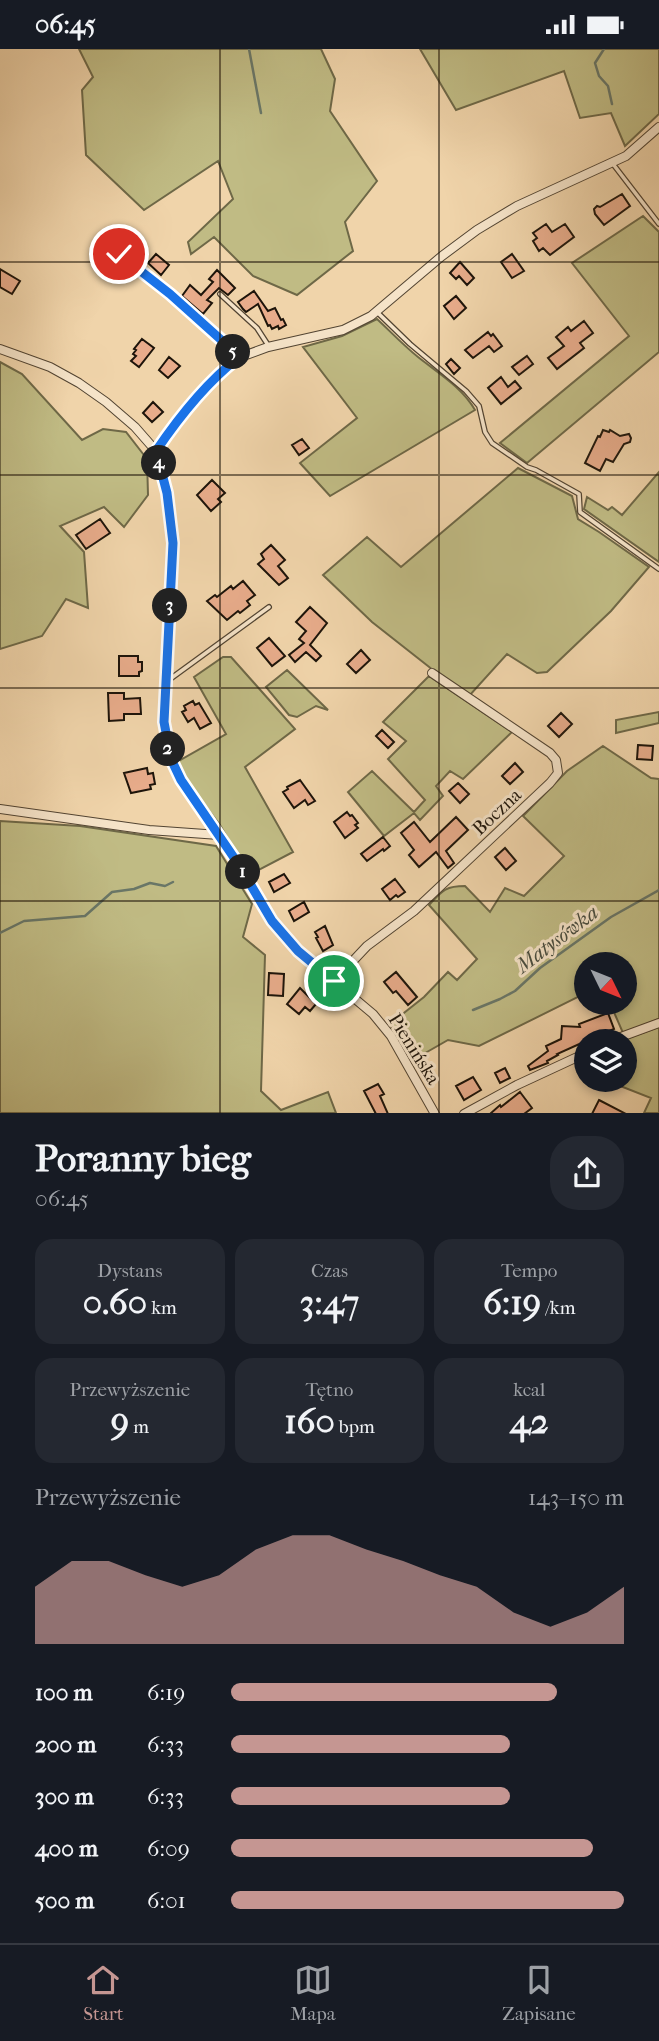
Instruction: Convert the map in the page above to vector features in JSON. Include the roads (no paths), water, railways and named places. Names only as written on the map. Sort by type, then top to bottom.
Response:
[{"type":"street","points":[[0,349],[50,367],[79,383],[135,427],[156,451],[180,417],[226,367],[238,358],[268,347],[343,330],[376,311],[442,255],[477,230],[517,206],[626,156],[659,127]]},
{"type":"street","name":"Pienińska","points":[[156,451],[167,493],[173,543],[164,722],[171,759],[181,780],[219,835],[272,921],[298,951],[373,1014],[391,1036],[434,1113]]},
{"type":"street","name":"Boczna","points":[[334,981],[367,946],[414,911],[558,773],[556,760],[550,753],[432,673]]},
{"type":"street","points":[[0,809],[149,830],[219,835]]},
{"type":"street","points":[[637,1031],[659,1023]]},
{"type":"street","points":[[466,1113],[574,1059]]},
{"type":"lane","points":[[611,163],[659,224]]},
{"type":"lane","points":[[119,254],[199,320],[238,358]]},
{"type":"lane","points":[[220,293],[257,328],[268,347]]},
{"type":"lane","points":[[376,311],[473,398],[479,406],[485,432],[492,443],[527,467],[579,494],[580,512],[659,569]]},
{"type":"lane","points":[[166,682],[269,607]]},
{"type":"waterway","points":[[249,49],[261,113]]},
{"type":"waterway","points":[[604,49],[595,63],[599,76],[608,86],[612,104]]},
{"type":"waterway","points":[[0,933],[24,921],[85,916],[112,892],[134,889],[150,883],[165,886],[173,882]]},
{"type":"waterway","name":"Matysówka","points":[[473,1010],[515,991],[540,968],[611,917],[659,890]]}]
